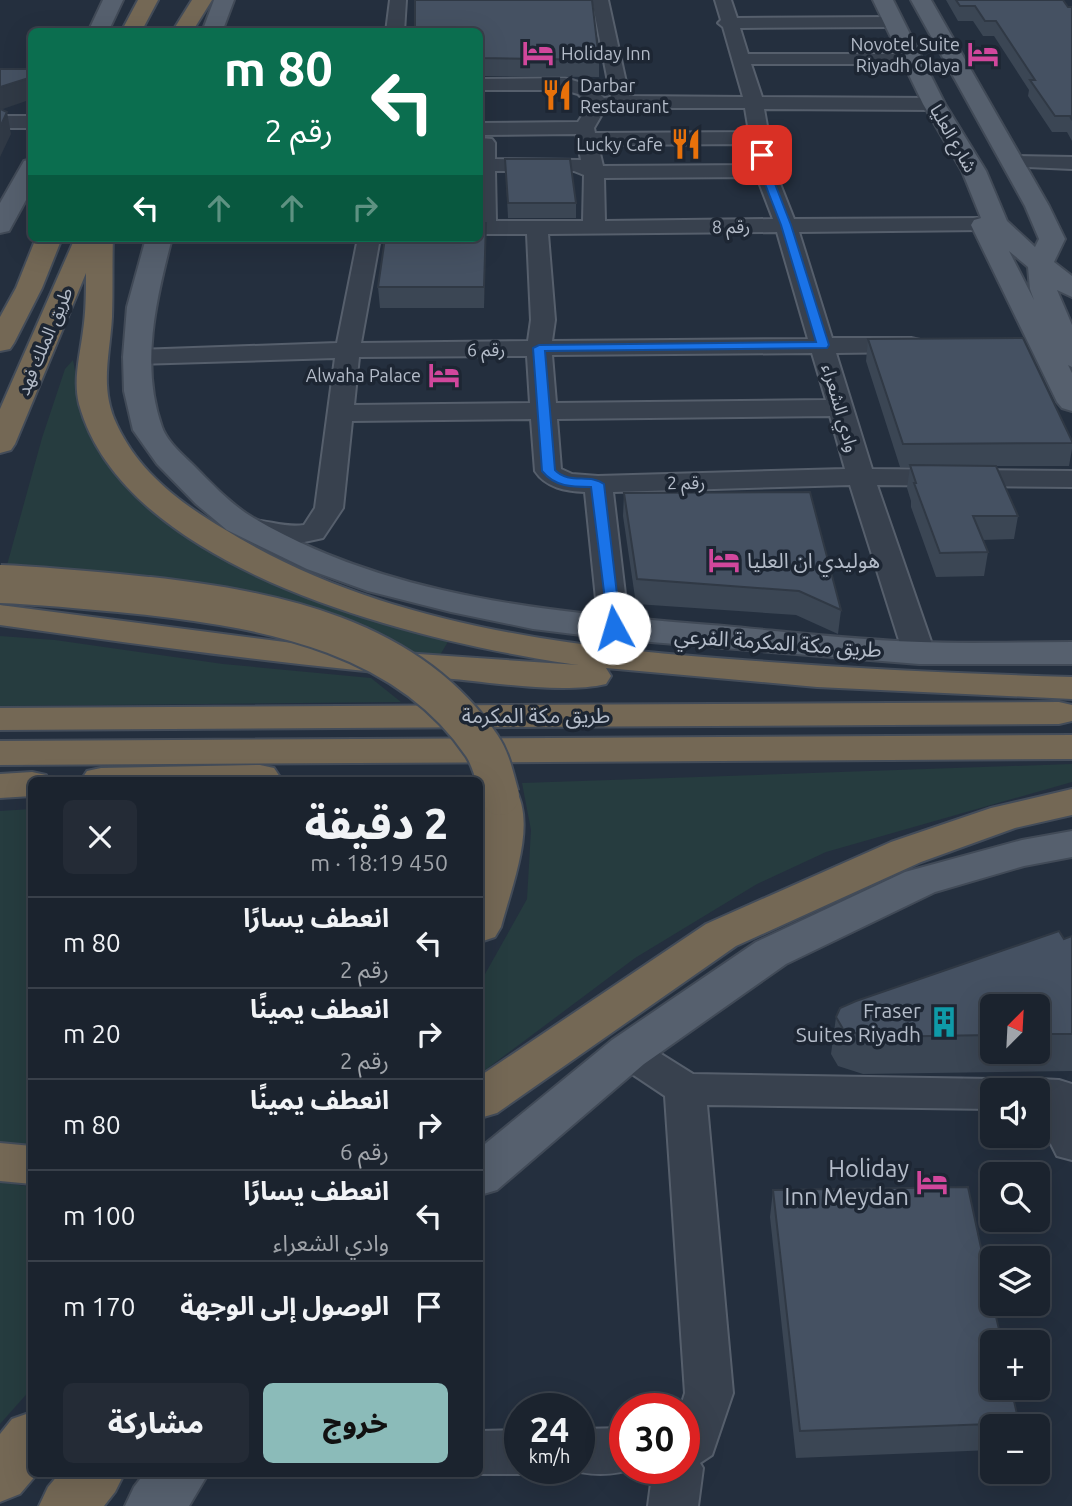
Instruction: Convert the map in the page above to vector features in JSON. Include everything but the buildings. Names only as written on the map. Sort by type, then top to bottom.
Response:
[{"type":"highway","points":[[133,28],[148,0]]},
{"type":"highway","points":[[174,28],[185,0]]},
{"type":"highway","points":[[184,28],[202,0]]},
{"type":"highway","points":[[116,1],[116,28]]},
{"type":"highway","points":[[11,267],[28,242]]},
{"type":"highway","name":"طريق الملك فهد","points":[[0,344],[29,288],[48,242]]},
{"type":"highway","name":"طريق الملك فهد","points":[[0,444],[86,242]]},
{"type":"highway","points":[[100,242],[97,329],[90,369],[94,404],[124,463],[158,500],[230,550],[273,573],[387,615],[587,656],[696,668],[938,685]]},
{"type":"highway","points":[[0,584],[187,600],[250,610],[329,632],[401,666],[444,700],[483,748],[500,796],[505,836],[483,916]]},
{"type":"highway","points":[[0,615],[331,659],[538,675],[1072,688]]},
{"type":"highway","name":"طريق مكة المكرمة","points":[[0,719],[1072,713]]},
{"type":"highway","points":[[245,777],[437,773],[859,747]]},
{"type":"highway","name":"طريق مكة المكرمة","points":[[0,752],[1072,747]]},
{"type":"highway","points":[[0,788],[28,784]]},
{"type":"highway","points":[[0,788],[28,791]]},
{"type":"highway","points":[[483,1098],[721,935],[906,852],[1005,817],[1072,802]]},
{"type":"highway","points":[[0,1162],[28,1165]]},
{"type":"highway","points":[[0,1476],[28,1442]]},
{"type":"highway","points":[[68,1506],[92,1477]]},
{"type":"main road","name":"شارع العليا","points":[[883,0],[914,58],[934,104],[974,171],[996,223],[1011,240],[1072,289]]},
{"type":"main road","name":"شارع العليا","points":[[921,0],[1052,239],[1041,262],[1043,289],[1072,358]]},
{"type":"main road","points":[[100,28],[116,1]]},
{"type":"main road","points":[[214,28],[227,1]]},
{"type":"main road","points":[[1012,162],[1046,195],[1072,242]]},
{"type":"main road","points":[[974,171],[983,224],[1072,402]]},
{"type":"main road","points":[[0,226],[28,174]]},
{"type":"main road","name":"طريق مكة المكرمة الفرعي","points":[[158,242],[141,307],[136,356],[139,391],[148,430],[168,457],[206,497],[248,527],[319,562],[380,584],[492,610],[614,628],[919,653],[1072,653]]},
{"type":"main road","points":[[1007,653],[1072,647]]},
{"type":"main road","points":[[483,1173],[628,1052],[771,953],[920,882],[1022,853],[1072,846]]},
{"type":"main road","points":[[154,1506],[177,1477]]},
{"type":"street","points":[[395,28],[398,0]]},
{"type":"street","points":[[600,0],[621,102]]},
{"type":"street","points":[[725,11],[894,22]]},
{"type":"street","name":"وادي الشعراء","points":[[725,11],[754,103],[765,171],[786,225],[862,477],[919,653]]},
{"type":"street","points":[[740,60],[914,58]]},
{"type":"street","points":[[483,85],[565,85],[585,90],[599,104]]},
{"type":"street","points":[[599,104],[934,104]]},
{"type":"street","points":[[594,228],[594,172],[585,134],[599,104]]},
{"type":"street","points":[[0,122],[28,122]]},
{"type":"street","points":[[483,129],[760,138]]},
{"type":"street","points":[[1012,162],[1072,163]]},
{"type":"street","points":[[483,164],[577,165],[594,172],[765,171]]},
{"type":"street","name":"رقم 8","points":[[483,228],[983,224]]},
{"type":"street","name":"رقم 2","points":[[537,228],[543,320],[539,348],[548,471],[554,478],[568,483],[598,484],[862,477],[1072,479]]},
{"type":"street","points":[[248,527],[295,535],[313,531],[329,508],[348,350],[368,242]]},
{"type":"street","name":"رقم 6","points":[[136,356],[348,350],[934,345]]},
{"type":"street","points":[[1017,345],[1045,345]]},
{"type":"street","points":[[342,413],[841,408]]},
{"type":"street","points":[[598,484],[614,628]]},
{"type":"street","points":[[628,1052],[685,1089],[980,1094]]},
{"type":"street","points":[[685,1089],[709,1393],[700,1423]]},
{"type":"street","points":[[1050,1098],[1072,1144]]},
{"type":"street","points":[[483,1453],[504,1452]]},
{"type":"street","points":[[184,1506],[188,1477]]},
{"type":"street","points":[[673,1506],[676,1484]]},
{"type":"green space","points":[[73,360],[86,429],[136,494],[173,524],[216,554],[289,592],[399,628],[449,640],[440,655],[395,652],[4,576],[42,438],[65,369]]},
{"type":"green space","points":[[0,636],[55,640],[223,664],[371,678],[401,702],[0,706]]},
{"type":"green space","points":[[1072,764],[1072,782],[826,852],[757,884],[635,958],[483,1072],[483,978],[527,899],[531,830],[522,783]]},
{"type":"green space","points":[[28,809],[28,1149],[0,1145],[0,811]]},
{"type":"green space","points":[[0,1182],[28,1187],[28,1392],[0,1424]]},
{"type":"place","name":"Holiday Inn","points":[[538,53]]},
{"type":"place","name":"Novotel Suite Riyadh Olaya","points":[[983,54]]},
{"type":"place","name":"Darbar Restaurant","points":[[557,95]]},
{"type":"place","name":"Lucky Cafe","points":[[686,144]]},
{"type":"place","name":"Alwaha Palace","points":[[444,375]]},
{"type":"place","name":"هوليدي ان العليا","points":[[724,560]]},
{"type":"place","name":"Fraser Suites Riyadh","points":[[944,1022]]},
{"type":"place","name":"Holiday Inn Meydan","points":[[932,1182]]},
{"type":"route","points":[[614,628],[598,484],[568,483],[554,478],[548,471],[539,348],[823,345],[762,155]]}]
